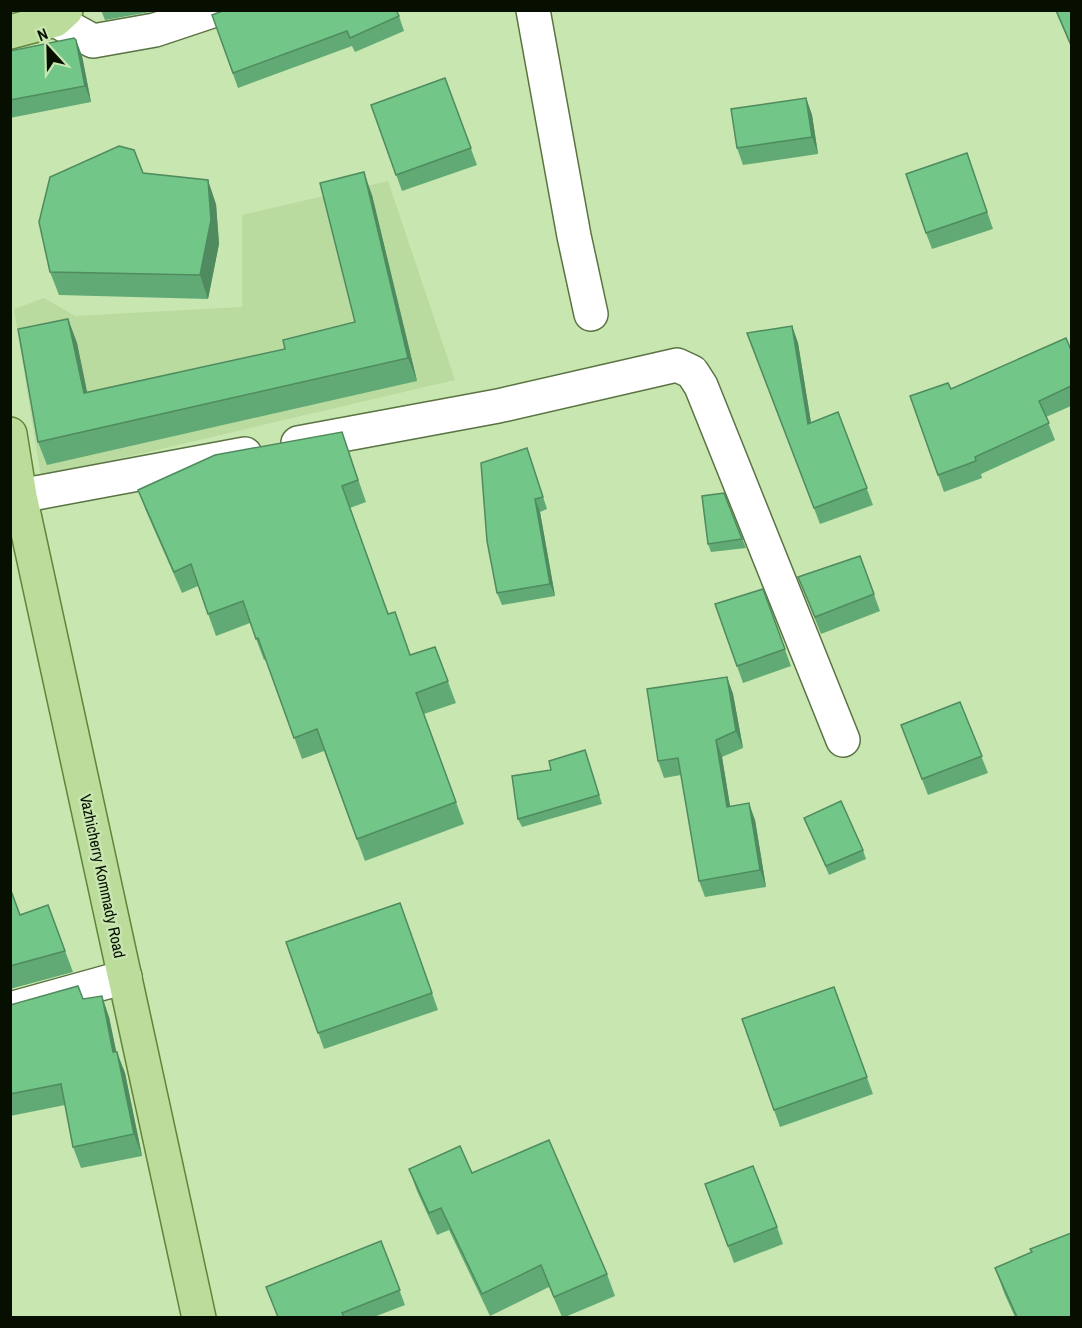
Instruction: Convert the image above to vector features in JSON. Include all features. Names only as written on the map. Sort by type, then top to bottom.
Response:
[{"type":"main road","points":[[10,32],[61,15]]},
{"type":"main road","name":"Vazhicherry Kommady Road","points":[[10,434],[20,496],[199,1317]]},
{"type":"street","points":[[61,15],[93,41],[155,30],[215,10]]},
{"type":"street","points":[[533,10],[574,236],[591,314]]},
{"type":"street","points":[[20,496],[498,406],[677,365],[692,372],[701,386],[843,740]]},
{"type":"street","points":[[10,1008],[125,977]]},
{"type":"shaded area","points":[[388,181],[455,380],[41,477],[14,309],[44,298],[75,316],[242,307],[242,215]]},
{"type":"building","points":[[225,10],[396,10],[399,16],[350,38],[347,31],[233,73],[212,15]]},
{"type":"building","points":[[1056,10],[1071,10],[1071,45]]},
{"type":"building","points":[[74,38],[85,86],[10,100],[10,51]]},
{"type":"building","points":[[445,78],[471,148],[396,175],[371,105]]},
{"type":"building","points":[[806,98],[812,137],[737,148],[731,109]]},
{"type":"building","points":[[119,146],[134,150],[143,173],[208,180],[211,220],[200,275],[50,272],[39,222],[50,177]]},
{"type":"building","points":[[967,153],[987,212],[926,233],[906,174]]},
{"type":"building","points":[[364,172],[408,358],[38,442],[18,329],[68,319],[84,393],[285,349],[283,340],[355,322],[320,183]]},
{"type":"building","points":[[792,326],[808,424],[838,412],[867,488],[814,508],[747,333]]},
{"type":"building","points":[[1066,338],[1071,350],[1071,386],[1039,401],[1049,423],[975,457],[976,461],[938,475],[910,396],[948,383],[951,389]]},
{"type":"building","points":[[342,432],[358,480],[342,486],[388,614],[395,612],[410,655],[435,647],[448,681],[416,693],[456,802],[357,839],[317,729],[294,738],[243,601],[208,614],[191,564],[174,572],[138,490],[215,455]]},
{"type":"building","points":[[527,448],[543,497],[535,499],[550,584],[497,593],[487,541],[481,463]]},
{"type":"building","points":[[724,493],[742,539],[708,544],[702,496]]},
{"type":"building","points":[[860,556],[874,594],[815,617],[798,577]]},
{"type":"building","points":[[763,589],[785,649],[737,666],[715,604]]},
{"type":"building","points":[[727,677],[736,731],[716,740],[727,807],[749,803],[760,870],[699,881],[678,758],[658,761],[647,689]]},
{"type":"building","points":[[960,702],[982,756],[922,779],[901,725]]},
{"type":"building","points":[[585,750],[599,795],[518,819],[512,776],[551,770],[549,761]]},
{"type":"building","points":[[841,801],[863,850],[826,866],[804,818]]},
{"type":"building","points":[[10,888],[20,915],[48,905],[65,951],[10,966]]},
{"type":"building","points":[[400,903],[432,993],[318,1033],[286,942]]},
{"type":"building","points":[[78,986],[83,999],[102,996],[113,1052],[117,1052],[134,1134],[73,1147],[61,1084],[10,1094],[10,1005]]},
{"type":"building","points":[[834,987],[867,1077],[774,1110],[742,1019]]},
{"type":"building","points":[[549,1140],[607,1274],[554,1297],[541,1265],[482,1294],[441,1208],[429,1213],[409,1169],[460,1146],[472,1173]]},
{"type":"building","points":[[753,1166],[777,1227],[728,1246],[705,1184]]},
{"type":"building","points":[[1071,1233],[1071,1317],[1017,1317],[995,1268],[1032,1252],[1030,1249]]},
{"type":"building","points":[[381,1241],[400,1290],[342,1313],[344,1317],[278,1317],[266,1287]]}]
